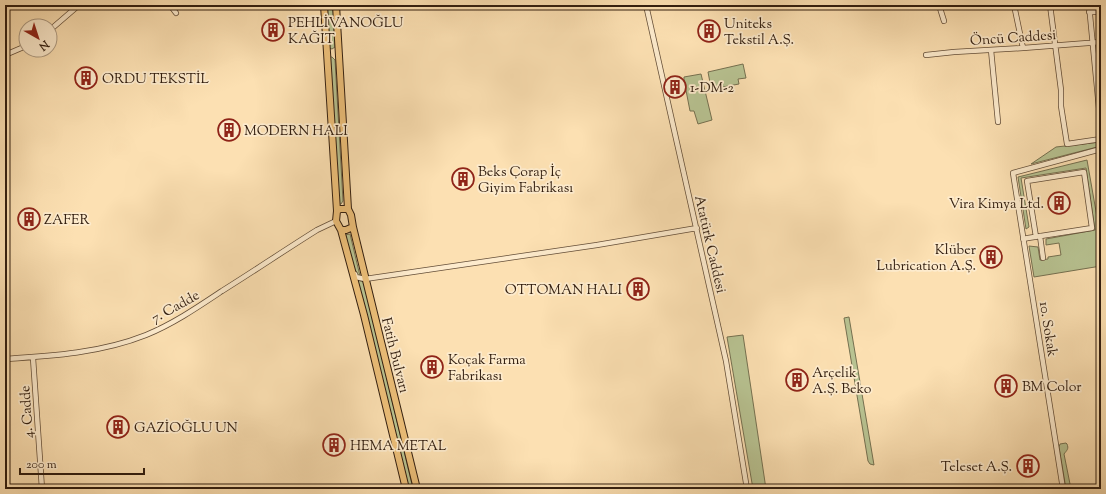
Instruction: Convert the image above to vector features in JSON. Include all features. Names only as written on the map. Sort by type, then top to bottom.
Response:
[{"type":"main road","points":[[324,5],[337,211],[336,221]]},
{"type":"main road","name":"Fatih Bulvarı","points":[[336,5],[348,209],[351,215],[365,279],[417,489]]},
{"type":"main road","points":[[337,211],[348,209]]},
{"type":"main road","name":"Fatih Bulvarı","points":[[336,221],[341,230],[350,262],[406,489]]},
{"type":"main road","points":[[341,230],[346,230],[353,227]]},
{"type":"street","points":[[58,23],[80,5]]},
{"type":"street","points":[[170,5],[176,13]]},
{"type":"street","name":"Atatürk Caddesi","points":[[646,5],[726,361],[747,489]]},
{"type":"street","points":[[939,5],[944,21]]},
{"type":"street","points":[[1014,5],[1023,48]]},
{"type":"street","points":[[1050,5],[1061,90],[1061,106],[1067,144],[1101,139]]},
{"type":"street","points":[[1089,5],[1101,129]]},
{"type":"street","points":[[1090,12],[1101,12]]},
{"type":"street","name":"Öncü Caddesi","points":[[926,55],[1101,42]]},
{"type":"street","points":[[5,55],[18,49]]},
{"type":"street","points":[[991,50],[998,122]]},
{"type":"street","name":"10. Sokak","points":[[1062,489],[1013,173],[1101,149]]},
{"type":"street","points":[[1023,239],[1038,237],[1092,228],[1084,172],[1027,181],[1038,237],[1043,258]]},
{"type":"street","name":"7. Cadde","points":[[5,359],[33,358],[73,353],[106,347],[145,335],[174,321],[317,230],[336,221]]},
{"type":"street","points":[[350,262],[356,277],[365,279],[597,245],[697,228]]},
{"type":"street","name":"4. Cadde","points":[[33,358],[42,489]]},
{"type":"green space","points":[[326,5],[333,5],[335,47],[332,49],[329,48]]},
{"type":"green space","points":[[329,57],[332,57],[335,60],[343,201],[341,204],[338,204]]},
{"type":"green space","points":[[743,64],[746,78],[738,79],[739,84],[711,88],[708,72]]},
{"type":"green space","points":[[701,74],[712,120],[698,124],[694,111],[690,111],[684,77]]},
{"type":"green space","points":[[1101,142],[1101,146],[1031,164],[1056,147]]},
{"type":"green space","points":[[1087,160],[1101,240],[1101,266],[1034,277],[1029,246],[1038,247],[1040,260],[1048,259],[1048,257],[1061,255],[1059,243],[1046,245],[1046,239],[1095,230],[1086,168],[1021,178],[1029,227],[1026,229],[1018,177]]},
{"type":"green space","points":[[350,234],[360,276],[355,274],[345,235]]},
{"type":"green space","points":[[357,280],[364,282],[413,489],[407,489]]},
{"type":"green space","points":[[849,317],[874,465],[870,464],[868,461],[844,318]]},
{"type":"green space","points":[[743,335],[766,489],[753,489],[727,337]]},
{"type":"green space","points":[[1066,443],[1068,448],[1064,454],[1071,489],[1066,489],[1059,447],[1060,444]]},
{"type":"place","name":"PEHLİVANOĞLU KAĞIT","points":[[273,30]]},
{"type":"place","name":"Uniteks Tekstil A.Ş.","points":[[709,31]]},
{"type":"place","name":"ORDU TEKSTİL","points":[[86,78]]},
{"type":"place","name":"1-DM-2","points":[[675,87]]},
{"type":"place","name":"MODERN HALI","points":[[229,130]]},
{"type":"place","name":"Beks Çorap İç Giyim Fabrikası","points":[[463,179]]},
{"type":"place","name":"Vira Kimya Ltd.","points":[[1059,203]]},
{"type":"place","name":"ZAFER","points":[[29,219]]},
{"type":"place","name":"Klüber Lubrication A.Ş.","points":[[991,257]]},
{"type":"place","name":"OTTOMAN HALI","points":[[638,289]]},
{"type":"place","name":"Koçak Farma Fabrikası","points":[[432,367]]},
{"type":"place","name":"Arçelik A.Ş. Beko","points":[[797,380]]},
{"type":"place","name":"BM Color","points":[[1006,386]]},
{"type":"place","name":"GAZİOĞLU UN","points":[[118,427]]},
{"type":"place","name":"HEMA METAL","points":[[334,445]]},
{"type":"place","name":"Teleset A.Ş.","points":[[1028,466]]}]
